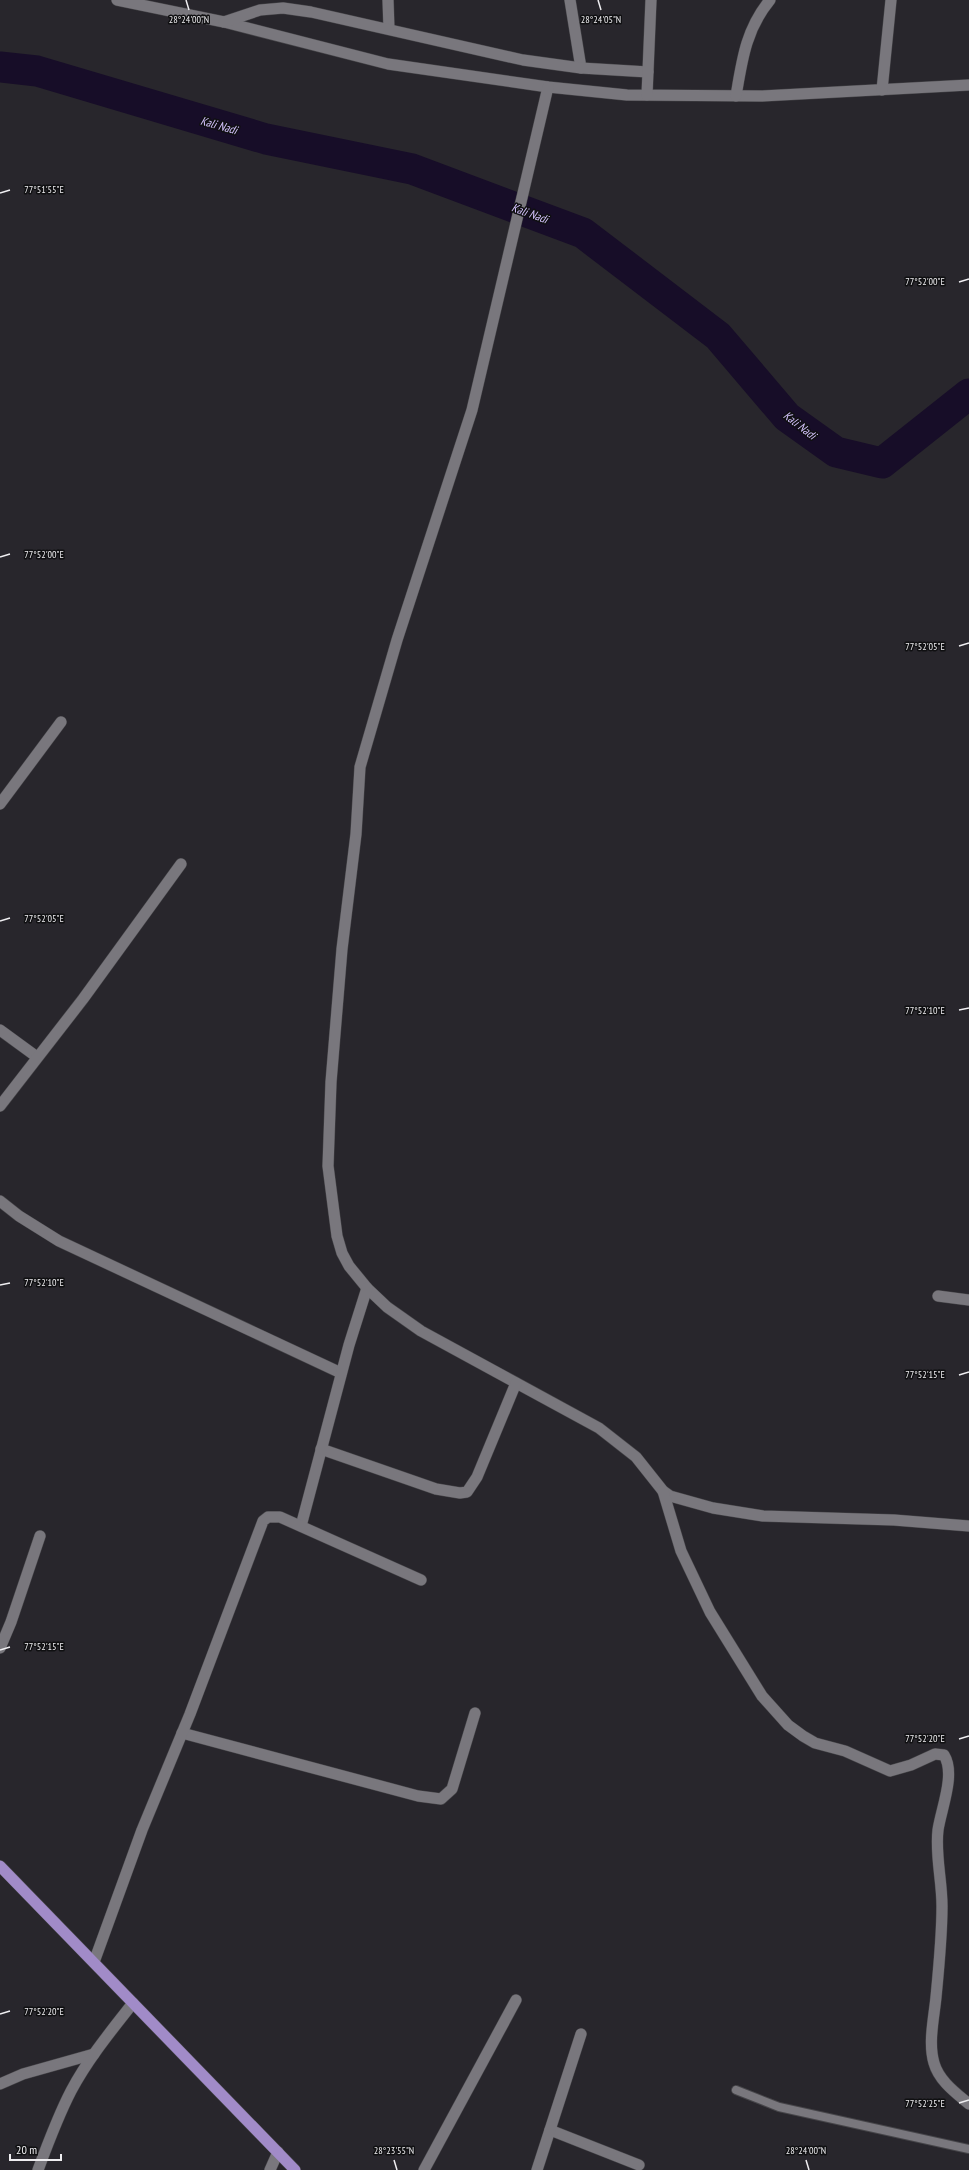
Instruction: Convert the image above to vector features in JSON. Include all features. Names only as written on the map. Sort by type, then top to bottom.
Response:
[{"type":"main road","points":[[0,1866],[295,2170]]},
{"type":"street","points":[[117,0],[224,22],[388,64],[548,87],[627,95],[736,96],[969,85]]},
{"type":"street","points":[[388,0],[389,29]]},
{"type":"street","points":[[570,0],[581,68]]},
{"type":"street","points":[[647,95],[651,0]]},
{"type":"street","points":[[736,96],[748,35],[757,17],[770,0]]},
{"type":"street","points":[[882,90],[891,0]]},
{"type":"street","points":[[224,22],[260,10],[284,8],[311,12],[523,60],[581,68],[648,72]]},
{"type":"street","points":[[548,87],[514,238],[472,410],[396,640],[360,767],[356,834],[335,1027],[331,1082],[328,1166],[337,1236],[342,1253],[349,1266],[367,1288],[387,1307],[421,1331],[604,1432],[636,1457],[663,1491],[681,1551],[710,1612],[762,1696],[788,1725],[816,1743],[845,1751],[890,1771],[898,1770],[935,1754],[944,1755],[947,1760],[949,1775],[938,1829],[937,1848],[942,1903],[941,1937],[932,2040],[934,2063],[938,2074],[947,2085],[969,2104]]},
{"type":"street","points":[[0,804],[61,722]]},
{"type":"street","points":[[0,1106],[83,999],[181,864]]},
{"type":"street","points":[[0,1030],[37,1057]]},
{"type":"street","points":[[0,1201],[59,1241],[341,1373]]},
{"type":"street","points":[[301,1526],[341,1373],[367,1288]]},
{"type":"street","points":[[938,1296],[969,1300]]},
{"type":"street","points":[[321,1449],[436,1489],[454,1493],[467,1492],[477,1477],[516,1384]]},
{"type":"street","points":[[663,1491],[678,1499],[713,1508],[763,1516],[894,1520],[969,1526]]},
{"type":"street","points":[[94,1962],[142,1830],[182,1733],[263,1521],[268,1517],[274,1516],[301,1526],[421,1580]]},
{"type":"street","points":[[0,1648],[11,1622],[40,1536]]},
{"type":"street","points":[[182,1733],[418,1796],[440,1799],[452,1789],[475,1713]]},
{"type":"street","points":[[424,2170],[516,2000]]},
{"type":"street","points":[[38,2170],[53,2130],[72,2090],[94,2054],[133,2003]]},
{"type":"street","points":[[538,2170],[582,2034]]},
{"type":"street","points":[[0,2084],[23,2074],[94,2054]]},
{"type":"street","points":[[550,2130],[639,2164]]},
{"type":"street","points":[[270,2170],[278,2152]]},
{"type":"lane","points":[[736,2090],[779,2107],[969,2149]]},
{"type":"waterway","name":"Kali Nadi","points":[[0,67],[37,71],[266,139],[412,169],[583,233],[718,336],[787,417],[836,452],[882,463],[969,394]]}]
